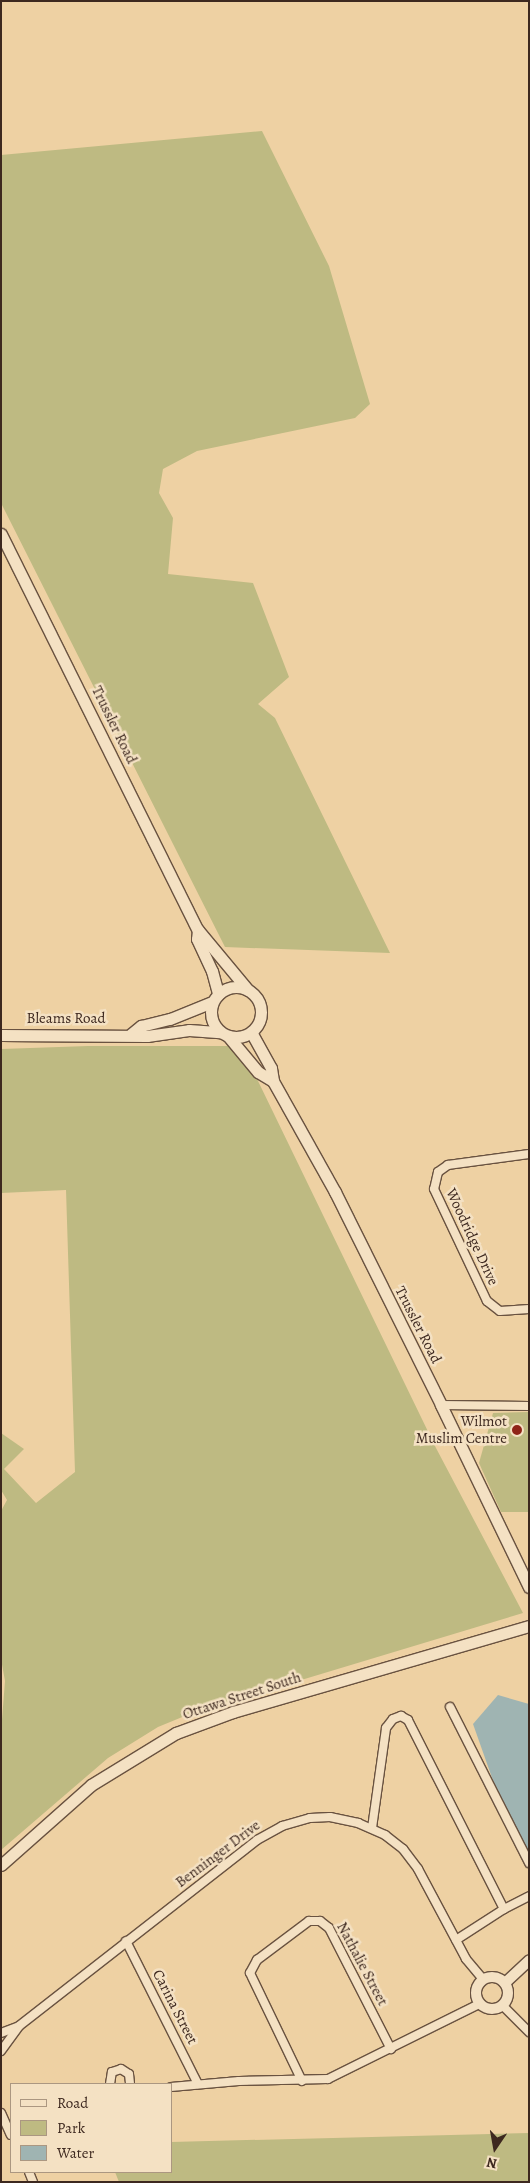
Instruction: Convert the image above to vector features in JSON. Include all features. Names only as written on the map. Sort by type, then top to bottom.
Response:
[{"type":"main road","name":"Trussler Road","points":[[1,534],[198,930],[248,990]]},
{"type":"main road","name":"Trussler Road","points":[[198,930],[197,939],[212,971],[215,998]]},
{"type":"main road","points":[[232,987],[248,990],[259,1002],[261,1010],[257,1026],[252,1032],[236,1037],[224,1034],[211,1018],[215,998],[232,987]]},
{"type":"main road","name":"Bleams Road","points":[[132,1034],[141,1026],[170,1019],[215,998]]},
{"type":"main road","name":"Bleams Road","points":[[1,1035],[132,1034],[146,1036],[190,1030],[224,1034]]},
{"type":"main road","name":"Trussler Road","points":[[252,1032],[271,1068],[273,1081],[335,1192],[529,1587]]},
{"type":"main road","name":"Trussler Road","points":[[224,1034],[258,1072],[273,1081]]},
{"type":"main road","name":"Ottawa Street South","points":[[1,1865],[91,1785],[176,1733],[233,1712],[529,1626]]},
{"type":"street","name":"Woodridge Drive","points":[[529,1154],[448,1165],[438,1172],[434,1189],[487,1301],[500,1311],[529,1310]]},
{"type":"street","points":[[441,1405],[529,1406]]},
{"type":"street","points":[[450,1708],[529,1863]]},
{"type":"street","points":[[372,1828],[386,1728],[393,1718],[401,1716],[408,1720],[504,1909]]},
{"type":"street","name":"Benninger Drive","points":[[1,2051],[19,2026],[257,1840],[282,1826],[310,1818],[330,1817],[372,1828],[393,1841],[413,1862],[456,1940],[483,1979]]},
{"type":"street","points":[[456,1940],[504,1909],[529,1896]]},
{"type":"street","name":"Nathalie Street","points":[[302,2081],[250,1973],[257,1960],[309,1921],[320,1921],[329,1928],[391,2049]]},
{"type":"street","name":"Carina Street","points":[[126,1941],[198,2084]]},
{"type":"street","points":[[505,1983],[529,1961]]},
{"type":"street","points":[[495,1977],[505,1983],[509,1996],[503,2006],[490,2010],[479,2004],[476,1990],[483,1979],[495,1977]]},
{"type":"street","points":[[172,2086],[333,2078],[479,2004]]},
{"type":"street","points":[[503,2006],[529,2032]]},
{"type":"street","name":"Benninger Drive","points":[[1,2033],[19,2026]]},
{"type":"street","points":[[110,2083],[112,2072],[121,2070],[129,2074],[130,2083]]},
{"type":"street","points":[[1,2114],[10,2133]]},
{"type":"green space","points":[[262,131],[329,266],[370,404],[355,418],[197,451],[163,469],[159,493],[173,518],[168,574],[253,583],[289,677],[258,704],[275,718],[390,953],[225,947],[1,503],[1,155]]},
{"type":"green space","points":[[88,1046],[241,1046],[436,1448],[523,1613],[192,1713],[158,1727],[108,1758],[1,1850],[1,1732],[5,1681],[1,1659],[1,1511],[7,1500],[1,1490],[1,1433],[24,1449],[4,1469],[36,1503],[75,1472],[66,1190],[1,1193],[1,1049]]},
{"type":"green space","points":[[529,1412],[529,1512],[501,1512],[479,1463],[493,1413]]},
{"type":"green space","points":[[529,2133],[529,2182],[119,2182],[115,2173],[172,2173],[172,2142]]},
{"type":"water","points":[[498,1695],[529,1704],[529,1856],[508,1823],[473,1724]]},
{"type":"place","name":"Wilmot Muslim Centre","points":[[517,1430]]}]
